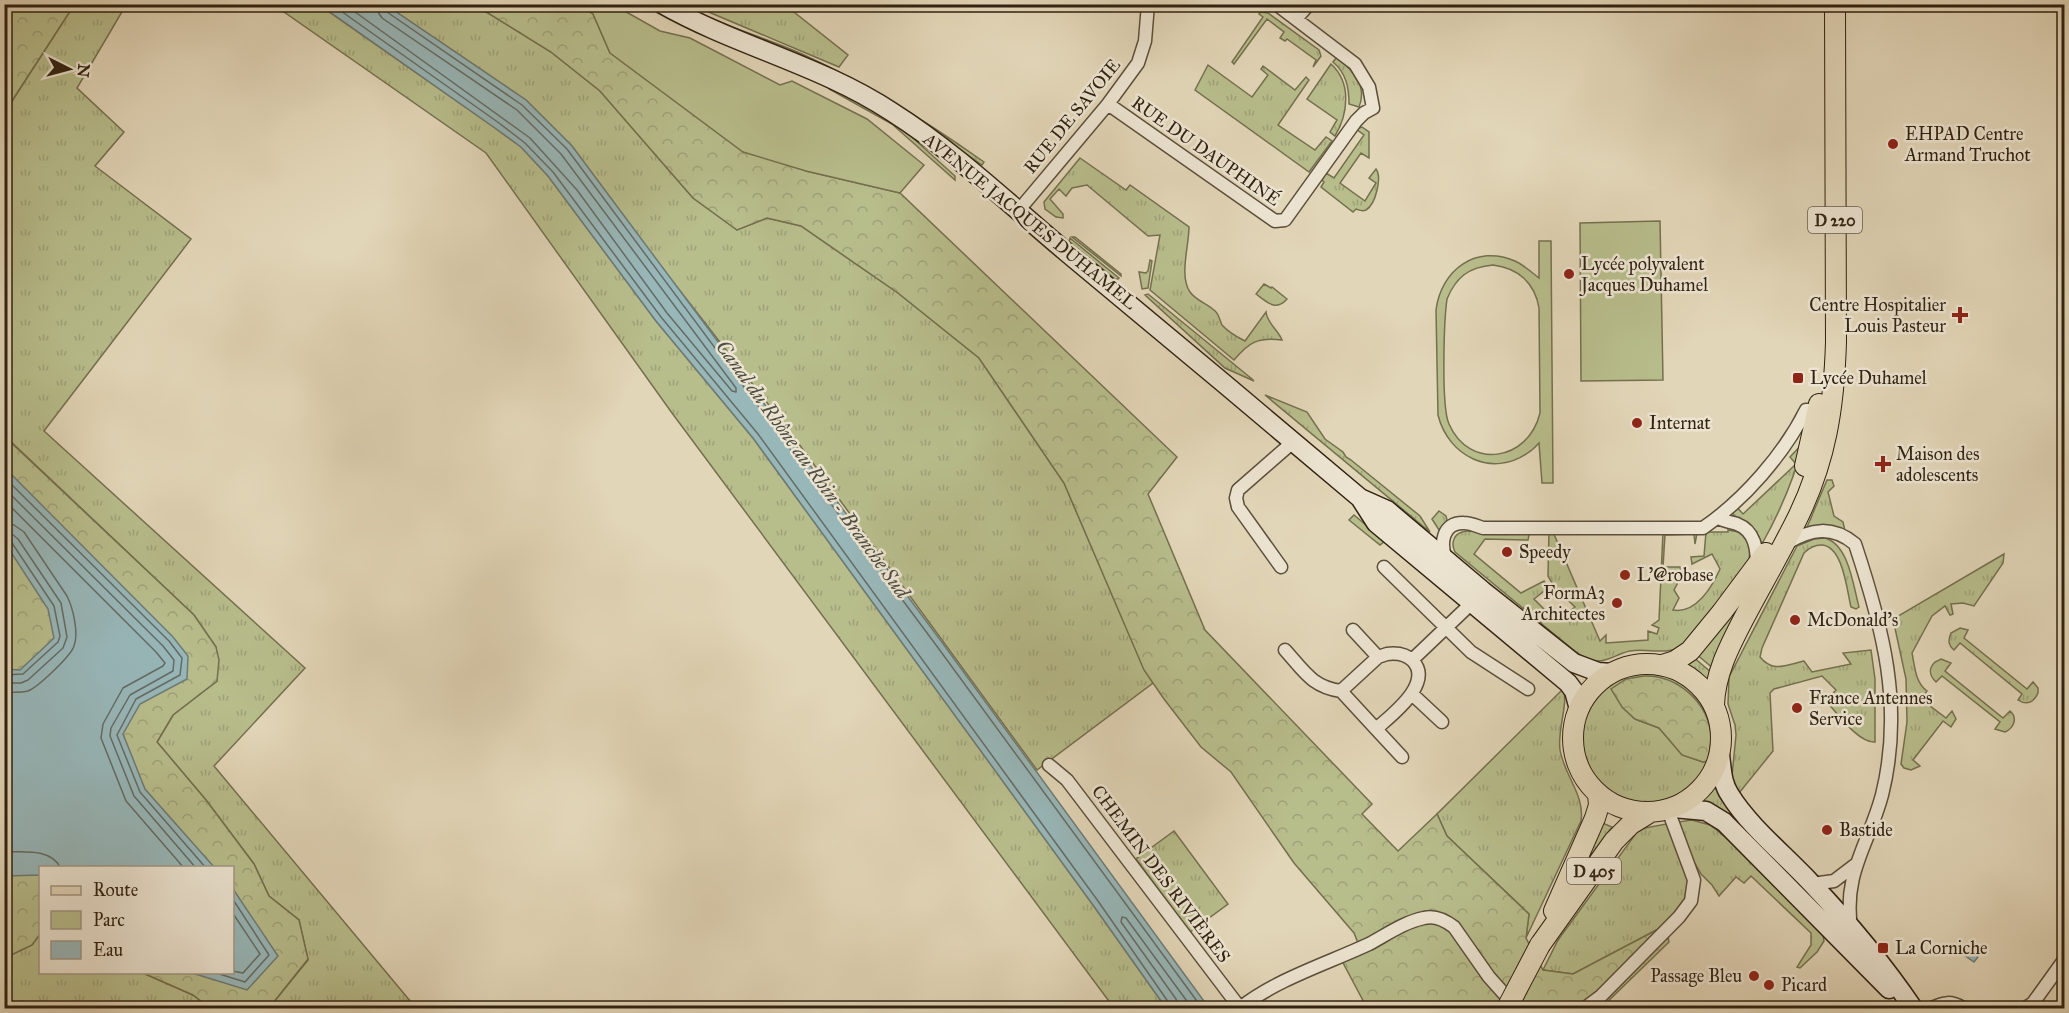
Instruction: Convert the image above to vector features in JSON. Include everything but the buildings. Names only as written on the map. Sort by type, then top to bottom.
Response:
[{"type":"main road","name":"AVENUE JACQUES DUHAMEL","points":[[662,4],[704,26],[808,68],[890,110],[976,173],[1360,498],[1377,523],[1478,597],[1574,663],[1598,672],[1611,673]]},
{"type":"main road","name":"D 220","points":[[1662,665],[1675,661],[1690,651],[1757,567],[1774,540],[1801,482],[1809,454],[1818,410],[1822,370],[1822,4]]},
{"type":"main road","name":"D 220","points":[[1714,705],[1714,690],[1724,659],[1797,518],[1818,469],[1826,442],[1833,393],[1836,342],[1835,4]]},
{"type":"main road","name":"AVENUE JACQUES DUHAMEL","points":[[1360,498],[1387,510],[1447,561],[1478,597],[1568,683],[1574,691],[1579,709]]},
{"type":"main road","points":[[1846,934],[1724,822],[1706,812],[1631,811],[1598,795],[1581,772],[1574,755],[1573,727],[1579,709],[1592,688],[1611,673],[1632,665],[1662,665],[1690,677],[1704,690],[1714,705],[1720,726],[1720,755],[1724,781],[1733,801],[1812,884],[1878,980],[1912,1008]]},
{"type":"main road","points":[[1663,810],[1687,801],[1700,791],[1710,778],[1720,755]]},
{"type":"main road","name":"D 405","points":[[1542,941],[1593,825],[1599,805],[1598,795]]},
{"type":"main road","name":"D 405","points":[[1542,941],[1624,830],[1663,810]]},
{"type":"main road","points":[[1507,1008],[1542,941]]},
{"type":"street","name":"RUE DE SAVOIE","points":[[1019,210],[1108,104],[1138,63],[1142,52],[1148,4]]},
{"type":"street","points":[[1276,4],[1296,19],[1309,4]]},
{"type":"street","name":"RUE DU DAUPHINÉ","points":[[1108,104],[1279,222],[1289,216],[1356,121],[1373,108],[1369,87],[1355,64],[1296,19]]},
{"type":"street","points":[[1447,561],[1442,550],[1444,535],[1450,528],[1462,523],[1483,528],[1703,528],[1718,518],[1777,459],[1806,410],[1818,410]]},
{"type":"street","points":[[1281,567],[1238,507],[1236,498],[1238,490],[1293,442]]},
{"type":"street","points":[[1718,518],[1749,532],[1756,550],[1757,567]]},
{"type":"street","points":[[1783,545],[1801,535],[1822,531],[1848,538],[1855,544],[1888,668],[1892,707],[1889,751],[1882,796],[1855,864],[1846,934]]},
{"type":"street","points":[[1384,567],[1471,652],[1528,690]]},
{"type":"street","points":[[1412,660],[1478,597]]},
{"type":"street","points":[[1353,630],[1378,657]]},
{"type":"street","points":[[1285,650],[1315,683],[1328,689],[1341,691],[1402,757]]},
{"type":"street","points":[[1341,691],[1378,657],[1397,654],[1412,660],[1416,665],[1417,677],[1412,694],[1376,729]]},
{"type":"street","points":[[1412,694],[1442,722]]},
{"type":"street","name":"CHEMIN DES RIVIÈRES","points":[[1049,765],[1067,780],[1240,1008]]},
{"type":"street","points":[[1585,1008],[1601,996],[1679,917],[1691,901],[1694,880],[1663,810]]},
{"type":"street","points":[[1812,884],[1834,882],[1855,864]]},
{"type":"street","points":[[1240,1008],[1266,990],[1411,922],[1432,917],[1454,927],[1489,977],[1517,1008]]},
{"type":"street","points":[[2025,1008],[2033,1003],[2064,960]]},
{"type":"street","points":[[1932,1008],[1947,1002],[1963,1008]]},
{"type":"green space","points":[[5,4],[74,5],[8,107],[4,105]]},
{"type":"green space","points":[[74,5],[126,5],[77,88],[124,132],[95,166],[191,239],[44,431],[305,668],[214,766],[416,1008],[269,1008],[308,960],[299,920],[269,896],[254,864],[206,800],[157,742],[173,715],[217,681],[216,647],[194,615],[5,436],[4,105],[9,106]]},
{"type":"green space","points":[[274,5],[319,5],[521,147],[548,176],[656,321],[753,438],[1166,1008],[1114,1008],[672,413],[486,153]]},
{"type":"green space","points":[[386,5],[475,5],[551,52],[600,91],[693,198],[737,230],[767,218],[801,226],[898,293],[979,358],[1064,483],[1144,669],[1153,683],[1037,770],[796,440],[667,274],[572,146],[526,100]]},
{"type":"green space","points":[[475,5],[580,5],[593,14],[610,53],[806,171],[900,193],[1177,457],[1148,494],[1205,630],[1372,804],[1362,814],[1398,851],[1437,814],[1447,836],[1529,914],[1526,938],[1543,970],[1573,974],[1666,925],[1669,942],[1601,1008],[1367,1008],[1342,961],[1362,953],[1354,933],[1294,863],[1231,772],[1201,747],[1144,670],[1064,483],[979,358],[898,293],[801,226],[767,218],[737,230],[693,198],[600,91],[551,52]]},
{"type":"green space","points":[[580,5],[614,5],[660,31],[690,38],[780,85],[792,81],[867,119],[924,165],[900,193],[806,171],[743,152],[610,53],[593,14]]},
{"type":"green space","points":[[677,5],[683,5],[712,19],[787,48],[850,78],[896,104],[984,162],[982,165],[916,119]]},
{"type":"green space","points":[[692,5],[785,5],[848,55],[839,67]]},
{"type":"green space","points":[[1268,13],[1319,50],[1321,56],[1313,67],[1316,60],[1287,39],[1285,41],[1280,38],[1284,32],[1267,19],[1234,64],[1232,62],[1263,17],[1259,14]]},
{"type":"green space","points":[[1337,57],[1353,73],[1360,85],[1359,107],[1349,104],[1346,81],[1333,62]]},
{"type":"green space","points":[[1331,64],[1342,80],[1346,99],[1343,118],[1335,136],[1330,132],[1337,120],[1307,99]]},
{"type":"green space","points":[[1208,65],[1252,97],[1268,75],[1261,69],[1263,66],[1295,90],[1306,77],[1309,80],[1278,125],[1315,150],[1326,137],[1332,141],[1309,172],[1195,90]]},
{"type":"green space","points":[[830,86],[849,95],[903,129],[955,176],[955,180],[892,124],[829,89]]},
{"type":"green space","points":[[1362,127],[1369,132],[1369,158],[1361,153],[1340,183],[1365,201],[1376,183],[1369,178],[1376,169],[1378,184],[1370,207],[1365,211],[1356,209],[1353,212],[1321,187],[1326,173],[1334,178],[1364,135],[1356,129]]},
{"type":"green space","points":[[1080,158],[1126,190],[1130,185],[1189,227],[1185,269],[1187,285],[1193,295],[1216,312],[1224,328],[1245,341],[1266,312],[1268,320],[1282,340],[1266,339],[1255,342],[1244,349],[1234,360],[1150,290],[1160,235],[1148,236],[1087,185],[1072,188],[1066,196],[1059,189],[1050,199],[1063,214],[1063,218],[1056,217],[1045,209],[1044,202]]},
{"type":"green space","points":[[1660,221],[1663,380],[1581,381],[1580,223]]},
{"type":"green space","points":[[1072,237],[1075,237],[1121,276]]},
{"type":"green space","points":[[1070,238],[1119,278],[1115,279],[1069,242]]},
{"type":"green space","points":[[1539,241],[1551,241],[1553,483],[1542,483],[1539,443],[1515,460],[1487,463],[1461,452],[1451,442],[1438,415],[1436,310],[1439,296],[1453,272],[1474,258],[1487,256],[1515,261],[1539,278]],"holes":[[[1485,266],[1502,267],[1524,278],[1537,299],[1540,413],[1524,442],[1511,450],[1498,454],[1483,454],[1470,449],[1458,439],[1446,415],[1444,363],[1447,299],[1459,279],[1470,271]]]},
{"type":"green space","points":[[1150,260],[1152,261],[1148,288],[1142,289],[1139,272],[1148,271]]},
{"type":"green space","points":[[1264,284],[1272,287],[1287,299],[1279,305],[1268,303],[1256,294]]},
{"type":"green space","points":[[1148,294],[1254,381],[1225,368],[1145,295]]},
{"type":"green space","points":[[1265,395],[1307,412],[1325,439],[1420,516],[1430,532]]},
{"type":"green space","points":[[4,436],[194,615],[216,647],[219,660],[217,681],[173,715],[157,742],[206,800],[254,864],[269,896],[299,920],[308,959],[269,1008],[210,1008],[193,995],[145,974],[234,974],[234,866],[39,866],[39,935],[32,945],[5,958]]},
{"type":"green space","points":[[1804,442],[1781,506],[1761,542],[1751,526],[1735,517],[1732,512],[1736,506],[1743,514],[1796,464],[1790,457]]},
{"type":"green space","points":[[1827,480],[1832,480],[1834,486],[1828,492],[1834,516],[1843,522],[1845,531],[1821,525],[1807,527]]},
{"type":"green space","points":[[1439,511],[1446,516],[1447,520],[1439,530],[1432,519]]},
{"type":"green space","points":[[1354,515],[1385,541],[1380,545],[1349,520]]},
{"type":"green space","points":[[1728,530],[1739,532],[1745,537],[1750,546],[1749,564],[1684,645],[1665,651],[1630,651],[1598,661],[1590,660],[1577,653],[1455,552],[1453,546],[1459,533],[1467,531],[1527,532],[1528,540],[1485,539],[1474,554],[1521,593],[1544,581],[1548,588],[1534,599],[1552,617],[1559,619],[1575,607],[1555,588],[1548,576],[1549,531],[1553,532],[1600,641],[1606,635],[1606,643],[1648,640],[1648,631],[1657,634],[1659,628],[1652,625],[1659,620],[1663,532],[1697,533],[1695,544],[1694,534],[1665,535],[1663,567],[1680,567],[1683,573],[1674,590],[1679,598],[1673,610],[1681,610],[1696,604],[1702,598],[1713,584],[1720,569],[1712,554],[1692,564],[1691,557],[1704,556],[1706,532],[1728,532]]},
{"type":"green space","points":[[1825,538],[1833,542],[1845,557],[1859,607],[1856,609],[1851,607],[1843,570],[1834,552],[1821,545],[1812,547],[1804,553],[1760,657],[1775,666],[1786,666],[1804,661],[1812,672],[1851,664],[1843,653],[1871,650],[1875,679],[1875,742],[1868,741],[1855,733],[1826,701],[1836,690],[1822,676],[1774,689],[1770,693],[1773,751],[1739,793],[1732,776],[1736,735],[1728,704],[1729,677],[1797,546],[1814,539]]},
{"type":"green space","points":[[2004,554],[2003,563],[1974,606],[1963,603],[1951,604],[1953,614],[1950,615],[1945,606],[1932,616],[1912,653],[1918,679],[1927,691],[1921,699],[1946,718],[1952,711],[1956,719],[1951,727],[1943,721],[1913,760],[1920,766],[1911,770],[1904,768],[1901,764],[1907,722],[1906,679],[1893,619]]},
{"type":"green space","points":[[1759,571],[1714,669],[1695,653]]},
{"type":"green space","points":[[1960,628],[1968,630],[1964,638],[2027,689],[2033,682],[2038,688],[2034,699],[2027,703],[2021,702],[2018,700],[2022,694],[1960,643],[1954,650],[1949,638],[1951,633]]},
{"type":"green space","points":[[1692,656],[1713,674],[1709,682],[1685,663]]},
{"type":"green space","points":[[1941,659],[1951,663],[1945,671],[2003,718],[2010,711],[2014,717],[2011,728],[2005,732],[1995,729],[2000,722],[1942,676],[1936,682],[1930,670],[1935,662]]},
{"type":"green space","points":[[1647,671],[1671,676],[1692,688],[1707,707],[1712,719],[1715,741],[1712,757],[1700,780],[1678,799],[1660,804],[1641,805],[1614,798],[1595,782],[1584,762],[1581,738],[1585,715],[1598,694],[1618,679]],"holes":[[[1622,707],[1711,745],[1703,762],[1682,754],[1659,728],[1635,719]]]},
{"type":"green space","points":[[1644,676],[1669,680],[1690,693],[1698,702],[1709,725],[1711,737],[1708,761],[1703,762],[1682,755],[1659,728],[1635,719],[1622,707],[1611,689],[1626,679]]},
{"type":"green space","points":[[1563,689],[1565,701],[1560,750],[1580,802],[1581,821],[1526,938],[1529,914],[1447,836],[1437,814]]},
{"type":"green space","points":[[1717,783],[1746,820],[1737,829],[1701,802]]},
{"type":"green space","points":[[1692,820],[1710,825],[1741,849],[1823,935],[1824,941],[1817,952],[1800,968],[1797,967],[1811,945],[1811,933],[1751,876],[1744,883],[1736,877],[1719,896],[1691,857],[1678,822]]},
{"type":"green space","points":[[1600,822],[1612,827],[1587,861]]},
{"type":"green space","points":[[1666,824],[1688,873],[1689,885],[1681,908],[1666,925],[1573,974],[1543,970],[1558,940],[1637,832]]},
{"type":"green space","points":[[1174,831],[1228,904],[1190,932],[1136,859]]},
{"type":"green space","points":[[39,935],[39,974],[145,974],[193,995],[210,1008],[30,1008],[24,1001],[5,1008],[4,958],[32,945]]},
{"type":"water","points":[[320,5],[386,5],[526,100],[572,146],[941,641],[1209,1008],[1166,1008],[753,438],[656,321],[548,176],[521,147]]},
{"type":"water","points":[[5,468],[173,637],[188,656],[187,679],[140,704],[123,734],[145,789],[213,866],[39,866],[39,875],[5,876],[5,669],[20,670],[54,638],[48,609],[5,543]]},
{"type":"water","points":[[234,890],[278,956],[247,990],[195,974],[234,974]]},
{"type":"water","points":[[1961,945],[1978,957],[1974,962],[1957,950]]},
{"type":"place","name":"EHPAD Centre Armand Truchot","points":[[1893,144]]},
{"type":"place","name":"Lycée polyvalent Jacques Duhamel","points":[[1569,274]]},
{"type":"place","name":"Centre Hospitalier Louis Pasteur","points":[[1960,315]]},
{"type":"place","name":"Lycée Duhamel","points":[[1798,378]]},
{"type":"place","name":"Internat","points":[[1637,423]]},
{"type":"place","name":"Maison des adolescents","points":[[1883,464]]},
{"type":"place","name":"Speedy","points":[[1507,552]]},
{"type":"place","name":"L'@robase","points":[[1625,575]]},
{"type":"place","name":"FormA3 Architectes","points":[[1617,603]]},
{"type":"place","name":"McDonald's","points":[[1795,620]]},
{"type":"place","name":"France Antennes Service","points":[[1797,708]]},
{"type":"place","name":"Bastide","points":[[1827,830]]},
{"type":"place","name":"La Corniche","points":[[1883,948]]},
{"type":"place","name":"Passage Bleu","points":[[1754,976]]},
{"type":"place","name":"Picard","points":[[1769,985]]},
{"type":"water label","name":"Canal du Rhône au Rhin - Branche Sud","points":[[813,469]]}]
